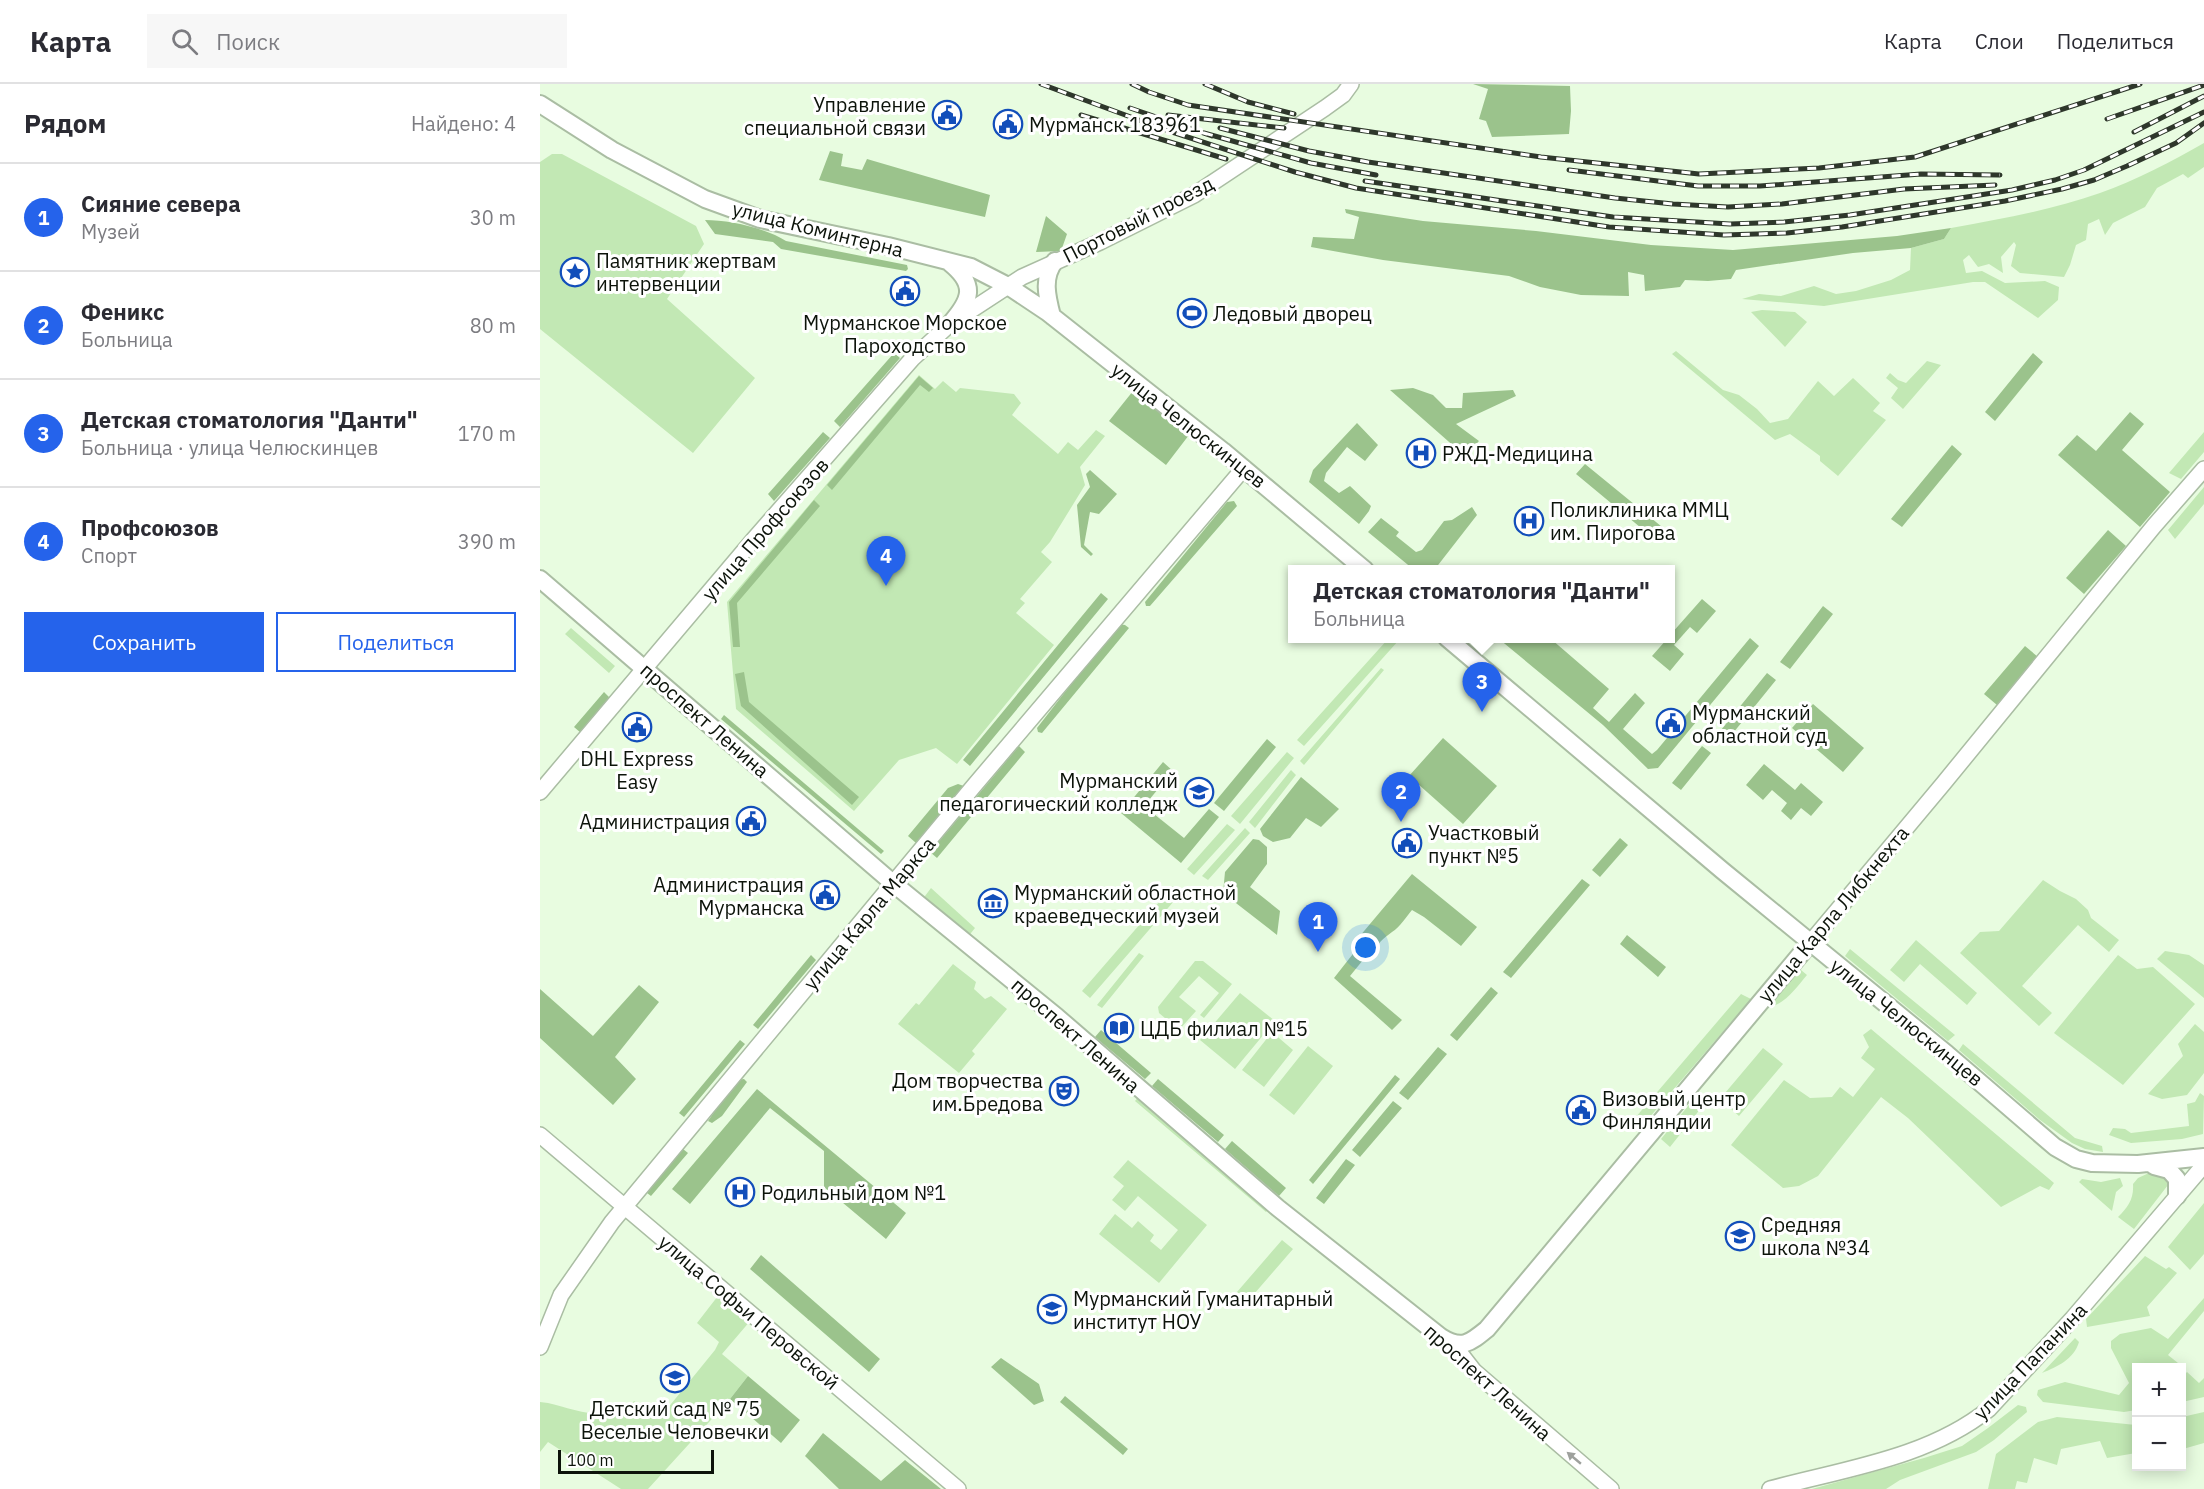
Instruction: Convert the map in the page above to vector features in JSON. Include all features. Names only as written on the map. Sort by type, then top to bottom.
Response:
[{"type":"main road","name":"улица Коминтерна","points":[[540,104],[612,150],[705,199],[760,219],[971,267],[1008,286]]},
{"type":"main road","points":[[947,261],[965,278],[969,291],[964,305],[950,324]]},
{"type":"main road","points":[[1052,316],[1046,280],[1054,261]]},
{"type":"main road","name":"улица Челюскинцев","points":[[1008,286],[1052,316],[1244,468],[1359,565]]},
{"type":"main road","name":"проспект Ленина","points":[[540,579],[894,884],[1057,1017],[1278,1208],[1441,1337],[1453,1344]]},
{"type":"main road","name":"улица Челюскинцев","points":[[1452,643],[1810,943],[1947,1054],[2055,1147],[2076,1159],[2092,1163],[2138,1164],[2204,1157]]},
{"type":"main road","name":"улица Карла Либкнехта","points":[[1453,1344],[1464,1344],[1487,1329],[1810,943]]},
{"type":"main road","points":[[2138,1164],[2169,1170],[2177,1179],[2177,1196]]},
{"type":"street","name":"Портовый проезд","points":[[1008,286],[1054,261],[1100,242],[1194,195],[1325,108],[1342,95],[1351,84]]},
{"type":"street","name":"улица Профсоюзов","points":[[540,792],[644,668],[912,359],[950,324],[1008,286]]},
{"type":"street","name":"улица Карла Маркса","points":[[540,1347],[561,1295],[625,1207],[1244,468]]},
{"type":"street","name":"улица Карла Либкнехта","points":[[1810,943],[2154,526],[2204,469]]},
{"type":"street","name":"улица Софьи Перовской","points":[[540,1135],[958,1489]]},
{"type":"street","name":"улица Папанина","points":[[1770,1489],[1876,1462],[1913,1450],[1974,1421],[1989,1409],[2073,1318],[2204,1165]]},
{"type":"street","name":"проспект Ленина","points":[[1453,1344],[1474,1371],[1611,1489]]},
{"type":"green space","points":[[1473,84],[1570,86],[1569,134],[1492,137],[1486,121],[1479,119],[1488,89]]},
{"type":"green space","points":[[2204,143],[2204,167],[2188,178],[2183,174],[2157,188],[2145,207],[2113,223],[2105,235],[2099,219],[2088,224],[2086,240],[2076,245],[2064,277],[2020,273],[2011,266],[2016,245],[2014,242],[2001,257],[2003,273],[1989,264],[1978,267],[1969,255],[1963,260],[1966,273],[1982,271],[2005,283],[2045,281],[2059,287],[2058,300],[2038,318],[1985,282],[1824,306],[1742,299],[1759,294],[1781,296],[1814,286],[1836,294],[1856,291],[1891,280],[1910,270],[1911,248],[1944,239],[1951,228],[2045,209],[2100,193],[2153,170]]},
{"type":"green space","points":[[830,151],[843,154],[841,166],[862,170],[867,159],[990,195],[985,217],[819,180]]},
{"type":"green space","points":[[552,154],[562,154],[696,226],[704,244],[667,299],[755,378],[693,453],[540,329],[540,162]]},
{"type":"green space","points":[[1345,209],[1423,221],[1536,231],[1651,245],[1733,250],[1897,236],[1951,228],[1944,239],[1911,248],[1853,253],[1736,270],[1731,279],[1685,280],[1680,287],[1645,291],[1644,275],[1628,272],[1629,296],[1581,295],[1540,287],[1509,276],[1383,260],[1311,247],[1313,237],[1354,239],[1359,217],[1346,213]]},
{"type":"green space","points":[[1046,216],[1067,234],[1061,251],[1036,252]]},
{"type":"green space","points":[[705,220],[725,221],[747,226],[768,232],[786,241],[907,265],[908,269],[906,271],[781,249],[773,242],[715,234]]},
{"type":"green space","points":[[1762,310],[1795,312],[1807,322],[1785,347],[1751,312]]},
{"type":"green space","points":[[1676,351],[1723,390],[1739,395],[1770,423],[1788,419],[1818,381],[1834,396],[1853,378],[1880,403],[1873,411],[1886,420],[1838,476],[1820,461],[1820,456],[1790,434],[1775,440],[1672,354]]},
{"type":"green space","points":[[894,353],[900,358],[840,427],[834,421]]},
{"type":"green space","points":[[2033,353],[2043,362],[1995,421],[1985,412]]},
{"type":"green space","points":[[1927,361],[1941,365],[1903,409],[1891,398],[1898,388],[1886,378],[1890,373],[1906,383]]},
{"type":"green space","points":[[919,375],[935,389],[943,381],[956,392],[960,388],[1014,394],[1021,403],[1012,415],[1058,454],[1068,442],[1078,450],[1096,430],[1105,436],[1080,467],[1085,485],[1050,542],[1041,552],[1052,562],[1020,599],[1025,603],[1016,613],[1054,645],[957,764],[936,748],[899,760],[854,811],[736,709],[727,602]]},
{"type":"green space","points":[[919,376],[933,388],[929,392],[920,385],[832,490],[827,485]]},
{"type":"green space","points":[[1413,388],[1433,395],[1446,408],[1462,408],[1463,393],[1513,390],[1516,396],[1456,424],[1479,441],[1465,456],[1390,390]]},
{"type":"green space","points":[[1133,391],[1189,435],[1166,465],[1109,421]]},
{"type":"green space","points":[[2130,412],[2144,424],[2122,450],[2170,492],[2140,527],[2058,455],[2077,435],[2096,451]]},
{"type":"green space","points":[[1357,423],[1378,445],[1365,461],[1347,447],[1326,473],[1324,481],[1339,493],[1350,486],[1371,506],[1359,524],[1309,482],[1313,470]]},
{"type":"green space","points":[[823,432],[830,438],[774,501],[768,494]]},
{"type":"green space","points":[[2204,432],[2204,452],[2181,479],[2169,473]]},
{"type":"green space","points":[[1952,445],[1962,454],[1902,527],[1891,519]]},
{"type":"green space","points":[[1585,464],[1667,531],[1658,542],[1576,474]]},
{"type":"green space","points":[[1090,470],[1117,494],[1099,514],[1090,512],[1084,545],[1093,554],[1091,556],[1081,547],[1077,505],[1090,487],[1086,474]]},
{"type":"green space","points":[[2204,487],[2204,504],[2175,539],[2168,530]]},
{"type":"green space","points":[[814,500],[820,506],[737,603],[740,647],[733,647],[729,602]]},
{"type":"green space","points":[[1234,501],[1237,506],[1150,606],[1146,606],[1145,602],[1227,502]]},
{"type":"green space","points":[[1472,507],[1477,515],[1438,565],[1408,565],[1368,532],[1381,518],[1399,532],[1396,536],[1416,552],[1422,550],[1444,521],[1452,520]]},
{"type":"green space","points":[[2108,530],[2126,546],[2084,594],[2066,578]]},
{"type":"green space","points":[[1101,593],[1108,599],[970,766],[963,760]]},
{"type":"green space","points":[[1702,599],[1716,611],[1697,633],[1690,627],[1674,645],[1684,654],[1670,671],[1652,656],[1663,643],[1675,643],[1675,629]]},
{"type":"green space","points":[[1823,606],[1833,614],[1790,669],[1780,662]]},
{"type":"green space","points":[[1118,624],[1129,628],[1042,733],[1038,732],[1037,728]]},
{"type":"green space","points":[[571,628],[615,666],[609,673],[565,634]]},
{"type":"green space","points":[[1750,638],[1759,646],[1658,768],[1648,769],[1603,725],[1504,643],[1556,643],[1609,689],[1593,708],[1609,722],[1635,693],[1645,703],[1623,729],[1652,754]]},
{"type":"green space","points":[[1384,643],[1396,643],[1304,746],[1297,740]]},
{"type":"green space","points":[[2025,646],[2038,657],[1997,705],[1984,694]]},
{"type":"green space","points":[[1381,668],[1384,670],[1304,765],[1300,761]]},
{"type":"green space","points":[[744,672],[749,702],[859,797],[852,805],[741,706],[735,674]]},
{"type":"green space","points":[[1767,673],[1776,680],[1725,743],[1717,735]]},
{"type":"green space","points":[[604,692],[610,698],[581,733],[574,727]]},
{"type":"green space","points":[[1813,704],[1864,748],[1843,772],[1792,728]]},
{"type":"green space","points":[[724,715],[884,851],[881,854],[721,719]]},
{"type":"green space","points":[[1443,738],[1497,786],[1463,824],[1409,776]]},
{"type":"green space","points":[[1267,739],[1276,747],[1224,811],[1214,803]]},
{"type":"green space","points":[[1019,746],[1025,752],[937,858],[930,852]]},
{"type":"green space","points":[[1702,746],[1711,753],[1681,790],[1672,783]]},
{"type":"green space","points":[[1287,752],[1294,758],[1240,824],[1231,816]]},
{"type":"green space","points":[[1163,762],[1173,771],[1144,806],[1184,838],[1209,809],[1219,817],[1181,863],[1121,813]]},
{"type":"green space","points":[[1764,764],[1795,790],[1801,783],[1823,802],[1811,816],[1801,808],[1791,820],[1781,811],[1787,803],[1772,790],[1763,800],[1746,785]]},
{"type":"green space","points":[[1291,770],[1296,775],[1255,828],[1249,822]]},
{"type":"green space","points":[[1301,777],[1339,809],[1321,827],[1306,818],[1290,838],[1273,842],[1263,836],[1260,829]]},
{"type":"green space","points":[[958,784],[964,786],[916,843],[908,836],[948,788]]},
{"type":"green space","points":[[1227,824],[1235,830],[1194,875],[1187,869]]},
{"type":"green space","points":[[1245,828],[1250,833],[1208,880],[1202,876]]},
{"type":"green space","points":[[1620,838],[1628,845],[1600,877],[1592,870]]},
{"type":"green space","points":[[1253,839],[1259,840],[1267,847],[1267,864],[1250,887],[1280,911],[1277,935],[1223,893],[1225,872]]},
{"type":"green space","points":[[1412,874],[1477,927],[1461,946],[1412,910],[1398,927],[1381,941],[1375,955],[1363,960],[1350,976],[1402,1020],[1392,1030],[1334,978],[1356,950],[1354,943]]},
{"type":"green space","points":[[1582,879],[1590,885],[1511,978],[1503,972]]},
{"type":"green space","points":[[2043,880],[2076,899],[2088,910],[2091,918],[2119,940],[2109,952],[2078,925],[2022,986],[2052,1013],[2039,1026],[1960,953],[1980,932],[1999,931]]},
{"type":"green space","points":[[1173,886],[1181,893],[1090,998],[1082,991]]},
{"type":"green space","points":[[931,888],[975,928],[967,938],[922,900]]},
{"type":"green space","points":[[1627,935],[1666,967],[1658,977],[1620,944]]},
{"type":"green space","points":[[1916,940],[1977,993],[1967,1005],[1920,964],[1904,982],[1890,970]]},
{"type":"green space","points":[[1850,949],[1955,1035],[1948,1041],[1845,956]]},
{"type":"green space","points":[[2165,951],[2189,955],[2204,965],[2204,998],[2157,959]]},
{"type":"green space","points":[[1139,953],[1144,956],[1102,1008],[1097,1005]]},
{"type":"green space","points":[[811,955],[816,960],[758,1029],[753,1025]]},
{"type":"green space","points":[[2118,955],[2137,969],[2153,967],[2195,1004],[2123,1085],[2054,1033]]},
{"type":"green space","points":[[1195,961],[1203,961],[1232,984],[1204,1018],[1200,1015],[1219,993],[1199,976],[1179,997],[1196,1011],[1179,1030],[1159,1013],[1158,1007]]},
{"type":"green space","points":[[953,964],[976,982],[974,989],[985,999],[991,996],[1007,1009],[972,1051],[975,1054],[959,1073],[898,1024],[916,1003],[919,1005]]},
{"type":"green space","points":[[1801,970],[1807,975],[1794,991],[1779,1004],[1766,1008],[1793,973]]},
{"type":"green space","points":[[639,985],[659,1002],[615,1057],[636,1079],[613,1105],[540,1038],[540,989],[593,1036]]},
{"type":"green space","points":[[1491,987],[1498,993],[1457,1041],[1450,1035]]},
{"type":"green space","points":[[1240,993],[1275,1021],[1235,1069],[1200,1040]]},
{"type":"green space","points":[[1741,994],[1751,999],[1643,1125],[1635,1118]]},
{"type":"green space","points":[[2195,1024],[2204,1032],[2204,1073],[2187,1095],[2162,1099],[2148,1094],[2183,1056],[2178,1044]]},
{"type":"green space","points":[[1871,1029],[2054,1183],[2049,1190],[2040,1186],[2001,1207],[1908,1118],[1881,1097],[1818,1176],[1799,1186],[1783,1188],[1731,1145],[1784,1080],[1810,1098],[1832,1097],[1840,1087],[1853,1097],[1875,1069],[1861,1058],[1869,1047],[1863,1035]]},
{"type":"green space","points":[[1101,1030],[1151,1073],[1145,1079],[1095,1037]]},
{"type":"green space","points":[[1272,1032],[1293,1050],[1264,1087],[1242,1070]]},
{"type":"green space","points":[[740,1040],[745,1044],[684,1117],[679,1113]]},
{"type":"green space","points":[[1963,1044],[2075,1138],[2102,1146],[2103,1152],[2085,1149],[2072,1143],[2040,1120],[1959,1050]]},
{"type":"green space","points":[[1308,1046],[1333,1066],[1294,1115],[1269,1095]]},
{"type":"green space","points":[[1438,1047],[1447,1054],[1408,1100],[1399,1093]]},
{"type":"green space","points":[[1763,1048],[1783,1064],[1739,1116],[1720,1099]]},
{"type":"green space","points":[[1395,1075],[1400,1079],[1313,1184],[1309,1180]]},
{"type":"green space","points":[[744,1079],[747,1082],[722,1116],[712,1123],[708,1121],[736,1080]]},
{"type":"green space","points":[[1158,1079],[1224,1135],[1218,1142],[1152,1086]]},
{"type":"green space","points":[[757,1089],[906,1213],[886,1239],[824,1187],[824,1151],[770,1108],[690,1204],[672,1189]]},
{"type":"green space","points":[[2200,1093],[2204,1096],[2203,1134],[2182,1139],[2131,1143],[2109,1135],[2113,1128],[2125,1129],[2131,1133],[2189,1126],[2187,1104],[2195,1102]]},
{"type":"green space","points":[[1697,1095],[1705,1103],[1670,1147],[1661,1139]]},
{"type":"green space","points":[[1139,1096],[1270,1207],[1266,1212],[1135,1101]]},
{"type":"green space","points":[[1393,1101],[1402,1108],[1360,1157],[1352,1150]]},
{"type":"green space","points":[[1232,1141],[1286,1188],[1279,1196],[1225,1149]]},
{"type":"green space","points":[[683,1149],[688,1153],[651,1196],[643,1190]]},
{"type":"green space","points":[[1346,1159],[1355,1165],[1324,1204],[1316,1198]]},
{"type":"green space","points":[[1128,1160],[1207,1225],[1159,1283],[1099,1234],[1115,1214],[1132,1228],[1138,1221],[1154,1235],[1150,1241],[1161,1250],[1178,1230],[1138,1196],[1125,1211],[1112,1200],[1124,1186],[1113,1177]]},
{"type":"green space","points":[[2149,1173],[2164,1173],[2169,1179],[2168,1185],[2134,1229],[2118,1217],[2130,1202],[2133,1184],[2138,1178]]},
{"type":"green space","points":[[2120,1178],[2123,1186],[2116,1192],[2112,1211],[2079,1182],[2082,1179],[2101,1182]]},
{"type":"green space","points":[[2204,1203],[2204,1254],[2190,1270],[2168,1247]]},
{"type":"green space","points":[[1282,1240],[1293,1249],[1248,1301],[1237,1292]]},
{"type":"green space","points":[[761,1255],[880,1359],[869,1372],[750,1269]]},
{"type":"green space","points":[[2145,1256],[2177,1273],[2147,1307],[2150,1316],[2087,1327],[2086,1319]]},
{"type":"green space","points":[[721,1292],[751,1320],[722,1354],[748,1376],[648,1489],[621,1489],[548,1442],[540,1452],[540,1402],[582,1412],[605,1414],[626,1409],[634,1401],[653,1413],[661,1415],[715,1350],[719,1342],[697,1323]]},
{"type":"green space","points":[[2204,1298],[2204,1311],[2168,1355],[2178,1363],[2132,1363],[2132,1411],[2124,1412],[2043,1402],[2037,1395],[2038,1390],[2065,1382],[2119,1395],[2129,1383],[2111,1348],[2111,1341],[2120,1334],[2151,1328],[2168,1339]]},
{"type":"green space","points":[[2075,1338],[2079,1342],[2069,1358],[2042,1373]]},
{"type":"green space","points":[[1001,1358],[1039,1384],[1044,1401],[1034,1405],[991,1367]]},
{"type":"green space","points":[[2186,1373],[2199,1383],[2204,1378],[2204,1397],[2186,1401]]},
{"type":"green space","points":[[748,1376],[800,1420],[781,1443],[730,1399]]},
{"type":"green space","points":[[1065,1396],[1128,1449],[1123,1455],[1060,1402]]},
{"type":"green space","points":[[2018,1405],[2026,1407],[2027,1412],[1976,1452],[1900,1480],[1886,1489],[1812,1489],[1962,1446]]},
{"type":"green space","points":[[2204,1412],[2204,1443],[2186,1448],[2186,1416]]},
{"type":"green space","points":[[2057,1417],[2132,1425],[2132,1454],[2107,1458],[2100,1441],[2061,1449],[2057,1465],[2034,1458],[2027,1483],[2017,1481],[2015,1489],[1988,1489],[1996,1454],[2038,1422]]},
{"type":"green space","points":[[823,1433],[881,1481],[905,1460],[941,1489],[839,1489],[805,1456]]},
{"type":"railway","points":[[1041,84],[1166,130],[1295,172],[1356,188],[1609,227],[1724,235],[1787,233],[1842,227],[2005,201],[2062,189],[2094,180],[2127,166],[2176,143],[2204,123]]},
{"type":"railway","points":[[1132,84],[1188,105],[1541,157],[1699,174],[1819,168],[1915,157],[2140,84]]},
{"type":"railway","points":[[1205,84],[1248,102],[1294,114]]},
{"type":"railway","points":[[2107,119],[2204,85]]},
{"type":"railway","points":[[2134,132],[2204,96]]},
{"type":"railway","points":[[1130,108],[1212,136]]},
{"type":"railway","points":[[1365,181],[1613,217],[1730,224],[1784,222],[1850,215],[2012,190],[2055,180],[2084,170],[2204,112]]},
{"type":"railway","points":[[1081,115],[1226,159]]},
{"type":"railway","points":[[1168,115],[1284,128]]},
{"type":"railway","points":[[1220,128],[1309,151],[1368,162],[1615,198],[1673,204],[1728,207],[1782,204],[1904,189],[1995,185]]},
{"type":"railway","points":[[1204,133],[1311,163],[1376,175]]},
{"type":"railway","points":[[1569,170],[1698,186],[1760,186],[1921,174],[2000,175]]},
{"type":"place","name":"Управление специальной связи","points":[[947,115]]},
{"type":"place","name":"Мурманск 183961","points":[[1008,124]]},
{"type":"place","name":"Памятник жертвам интервенции","points":[[575,272]]},
{"type":"place","name":"Мурманское Морское Пароходство","points":[[905,291]]},
{"type":"place","name":"Ледовый дворец","points":[[1192,313]]},
{"type":"place","name":"РЖД-Медицина","points":[[1421,453]]},
{"type":"place","name":"Поликлиника ММЦ им. Пирогова","points":[[1529,521]]},
{"type":"place","name":"Профсоюзов","points":[[886,586]]},
{"type":"place","name":"Детская стоматология \"Данти\"","points":[[1482,712]]},
{"type":"place","name":"Мурманский областной суд","points":[[1671,723]]},
{"type":"place","name":"DHL Express Easy","points":[[637,727]]},
{"type":"place","name":"Мурманский педагогический колледж","points":[[1199,792]]},
{"type":"place","name":"Администрация","points":[[751,821]]},
{"type":"place","name":"Феникс","points":[[1401,822]]},
{"type":"place","name":"Участковый пункт №5","points":[[1407,843]]},
{"type":"place","name":"Администрация Мурманска","points":[[825,895]]},
{"type":"place","name":"Мурманский областной краеведческий музей","points":[[993,903]]},
{"type":"place","name":"Сияние севера","points":[[1318,952]]},
{"type":"place","name":"ЦДБ филиал №15","points":[[1119,1028]]},
{"type":"place","name":"Дом творчества им.Бредова","points":[[1064,1091]]},
{"type":"place","name":"Визовый центр Финляндии","points":[[1581,1110]]},
{"type":"place","name":"Родильный дом №1","points":[[740,1192]]},
{"type":"place","name":"Средняя школа №34","points":[[1740,1236]]},
{"type":"place","name":"Мурманский Гуманитарный институт НОУ","points":[[1052,1309]]},
{"type":"place","name":"Детский сад № 75 Веселые Человечки","points":[[675,1378]]}]
